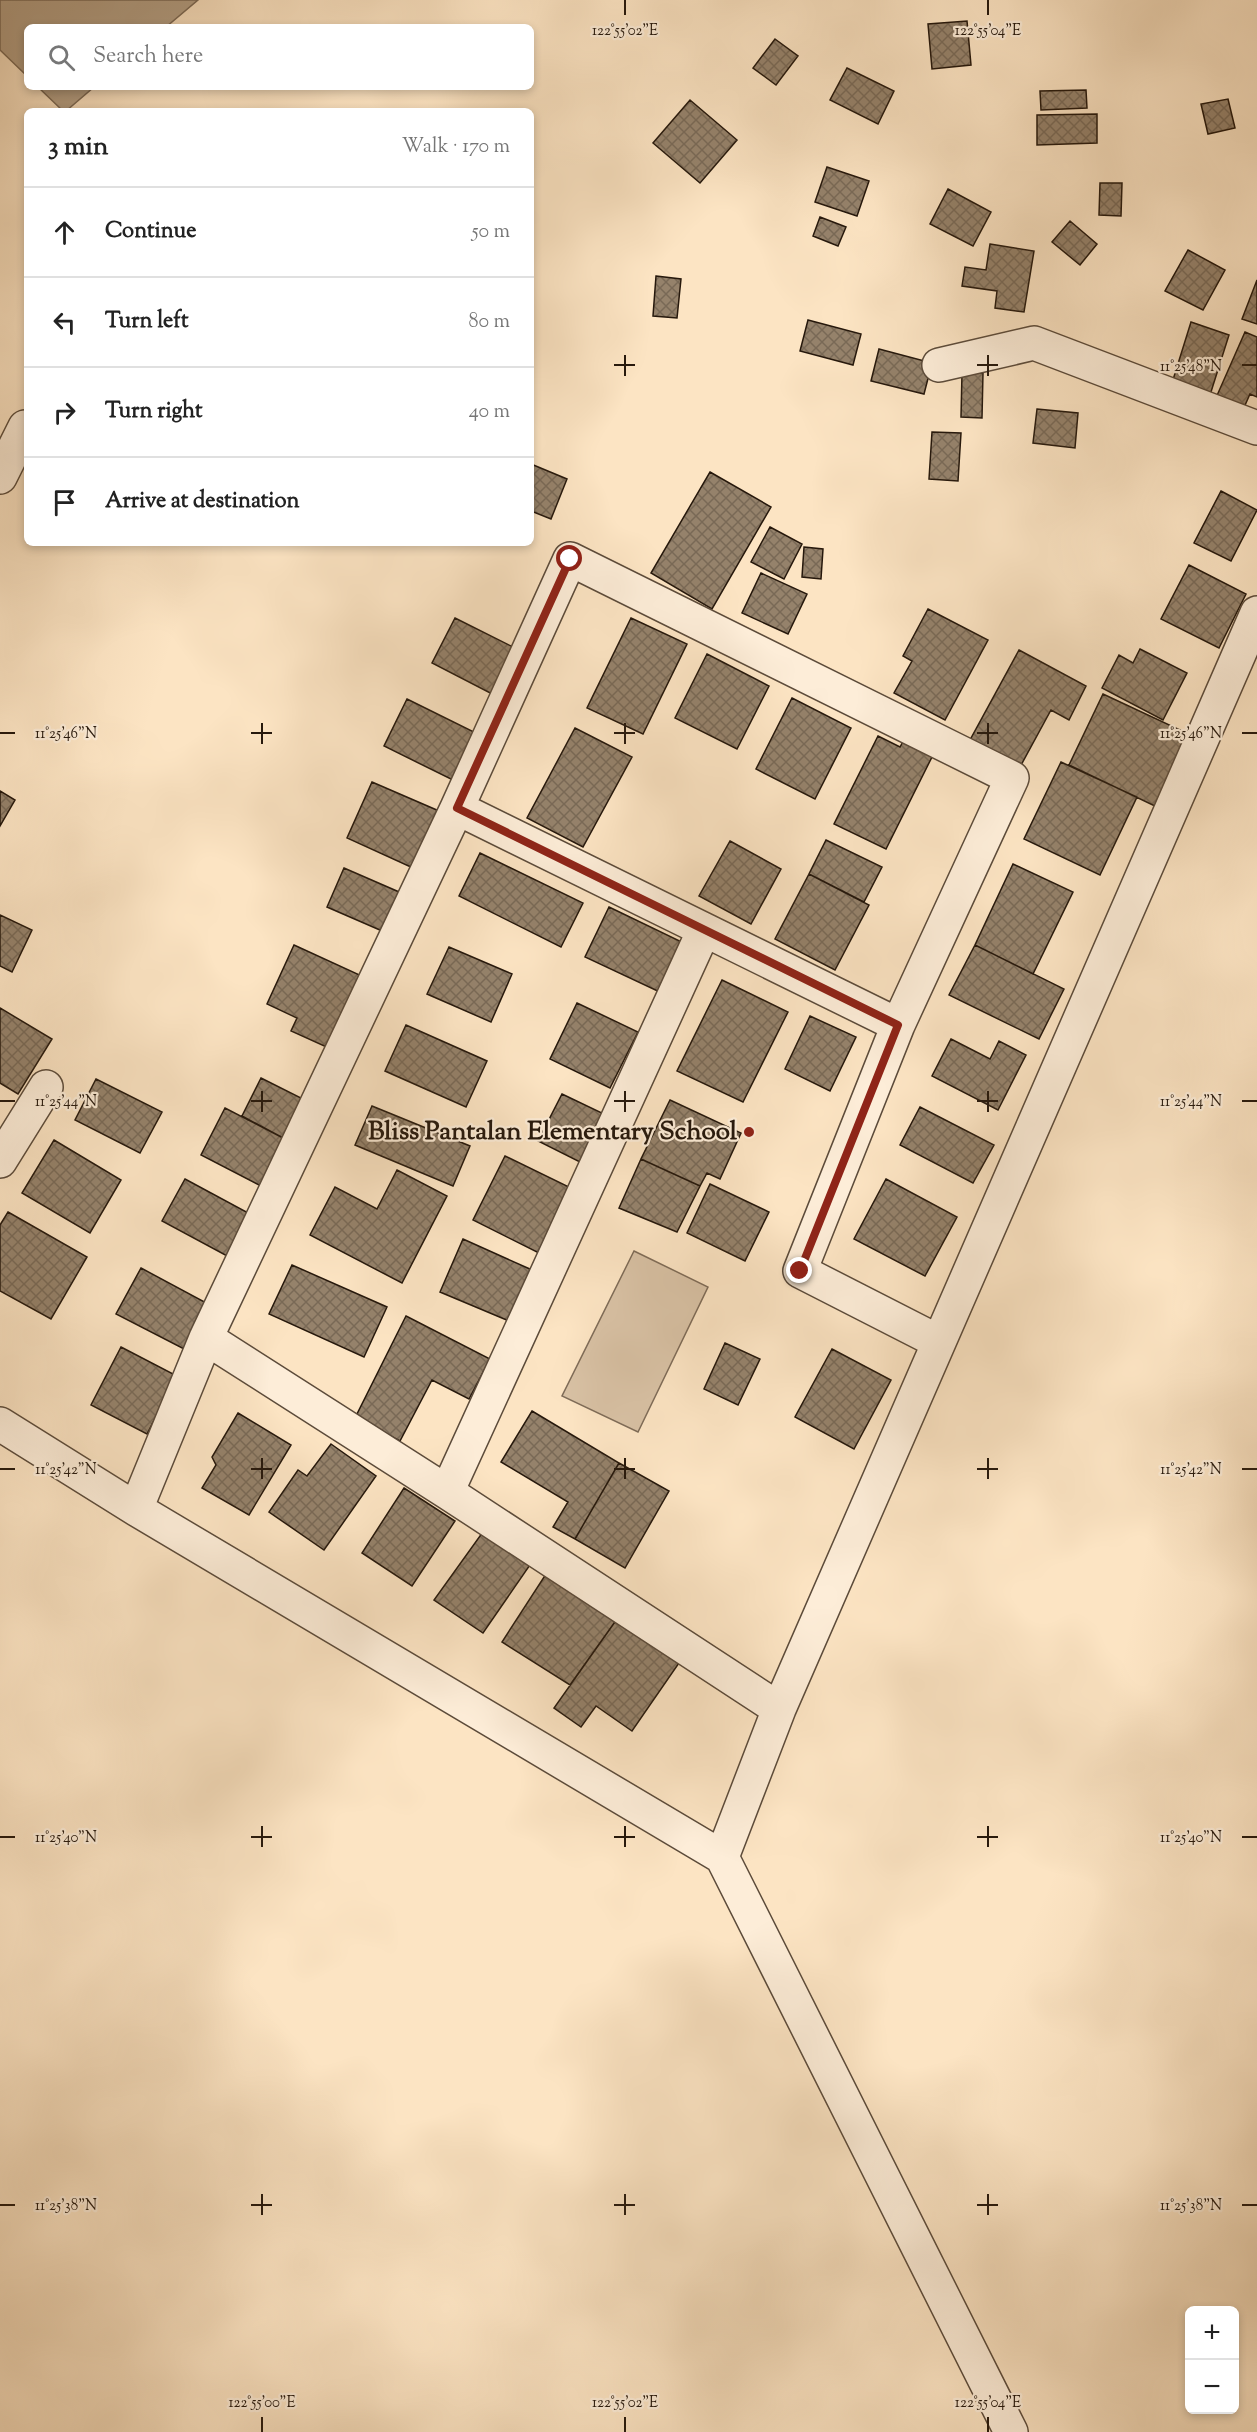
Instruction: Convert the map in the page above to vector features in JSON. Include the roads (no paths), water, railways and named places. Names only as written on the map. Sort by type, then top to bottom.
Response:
[{"type":"street","points":[[939,365],[1034,343],[1257,428]]},
{"type":"street","points":[[0,477],[24,429]]},
{"type":"street","points":[[136,1509],[206,1338],[457,808],[570,559],[1012,778],[898,1025],[800,1271],[939,1342]]},
{"type":"street","points":[[722,1857],[779,1709],[1257,613]]},
{"type":"street","points":[[457,808],[898,1025]]},
{"type":"street","points":[[447,1492],[704,930]]},
{"type":"street","points":[[0,1161],[46,1087]]},
{"type":"street","points":[[206,1338],[779,1709]]},
{"type":"street","points":[[0,1424],[136,1509],[722,1857],[1011,2432]]},
{"type":"place","name":"Bliss Pantalan Elementary School","points":[[749,1132]]}]
